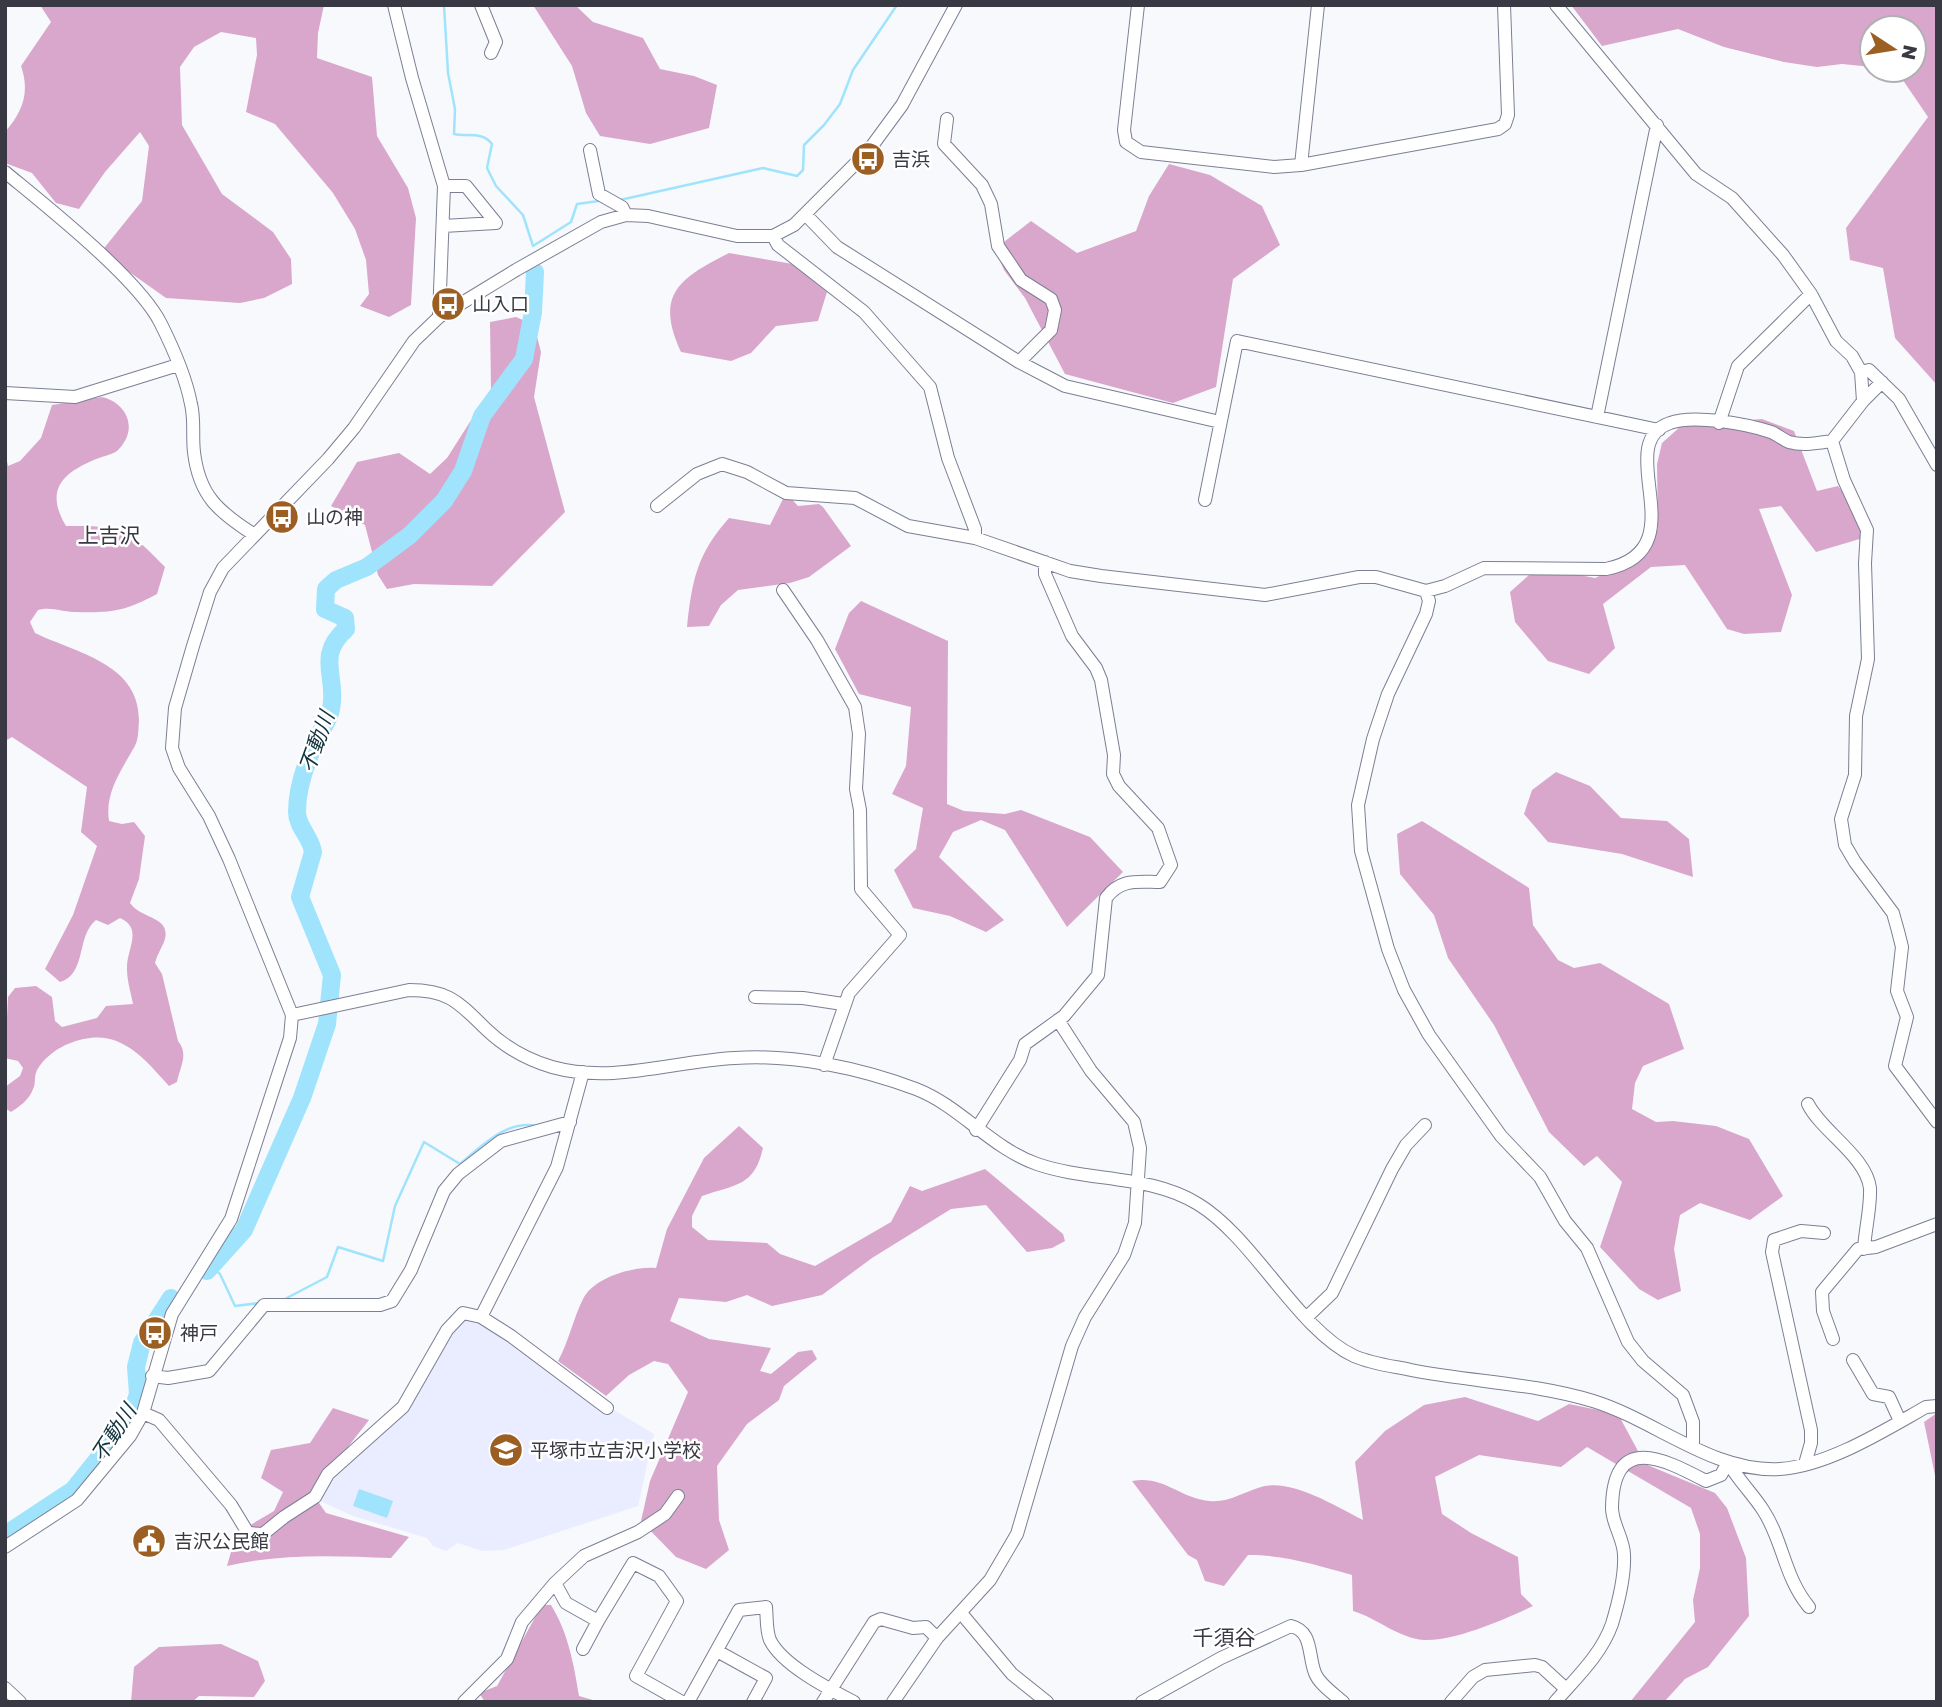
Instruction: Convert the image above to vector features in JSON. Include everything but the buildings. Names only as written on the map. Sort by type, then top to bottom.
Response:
[{"type":"street","points":[[394,5],[444,186],[439,317]]},
{"type":"street","points":[[481,5],[496,42],[491,53]]},
{"type":"street","points":[[5,1547],[64,1509],[92,1486],[130,1436],[143,1413],[172,1314],[231,1219],[284,1060],[292,1015],[229,859],[209,816],[179,768],[172,748],[175,708],[210,592],[223,568],[328,459],[358,422],[414,341],[439,317],[601,222],[626,215],[648,216],[737,236],[773,236],[806,215],[869,150],[902,105],[956,5]]},
{"type":"street","points":[[1138,5],[1124,130],[1126,142],[1141,152],[1274,167],[1301,165],[1489,132],[1505,124],[1508,115],[1504,5]]},
{"type":"street","points":[[1301,165],[1318,5]]},
{"type":"street","points":[[1556,5],[1696,173],[1732,198],[1783,255],[1811,294],[1836,341],[1852,356],[1861,372],[1863,401]]},
{"type":"street","points":[[947,119],[944,145],[982,185],[992,204],[999,246],[1021,280],[1051,299],[1055,310],[1051,330],[1019,362]]},
{"type":"street","points":[[1597,417],[1657,125]]},
{"type":"street","points":[[590,150],[599,194],[622,207],[626,215]]},
{"type":"street","points":[[5,172],[50,209],[127,281],[160,321],[191,403],[194,450],[198,473],[206,494],[222,514],[253,534]]},
{"type":"street","points":[[443,226],[496,223],[466,186],[444,186]]},
{"type":"street","points":[[806,215],[837,247],[1019,362],[1065,386],[1220,422]]},
{"type":"street","points":[[773,236],[778,245],[864,312],[930,387],[941,436],[975,530],[975,537]]},
{"type":"street","points":[[1719,423],[1738,366],[1811,294]]},
{"type":"street","points":[[1205,500],[1237,341],[1660,430]]},
{"type":"street","points":[[5,393],[75,397],[178,365]]},
{"type":"street","points":[[1861,372],[1869,370],[1905,409],[1937,465]]},
{"type":"street","points":[[657,506],[697,474],[722,464],[747,472],[786,493],[855,498],[908,526],[975,537],[1070,571],[1265,595],[1359,577],[1377,577],[1426,591],[1445,586],[1484,568],[1606,569],[1634,559],[1650,537],[1653,516],[1647,462],[1649,446],[1667,424],[1680,420],[1719,423],[1771,432],[1789,442],[1807,444],[1832,441],[1863,401],[1882,382]]},
{"type":"street","points":[[1832,441],[1844,480],[1867,530],[1864,563],[1868,659],[1856,716],[1855,775],[1841,819],[1845,845],[1854,862],[1893,913],[1900,939],[1897,991],[1906,1017],[1895,1066],[1937,1122]]},
{"type":"street","points":[[976,1130],[1020,1060],[1026,1044],[1058,1020],[1098,975],[1102,962],[1106,898],[1113,889],[1131,880],[1160,882],[1171,865],[1158,828],[1118,786],[1112,774],[1114,755],[1101,680],[1096,668],[1072,636],[1045,574],[1045,562]]},
{"type":"street","points":[[783,590],[817,640],[855,707],[859,734],[856,789],[860,810],[861,888],[900,935],[856,982],[843,1004],[824,1065]]},
{"type":"street","points":[[1426,591],[1429,601],[1426,614],[1419,635],[1396,673],[1388,694],[1373,739],[1358,805],[1361,851],[1388,948],[1404,990],[1429,1035],[1501,1136],[1541,1177],[1565,1221],[1587,1248],[1628,1342],[1643,1361],[1684,1395],[1693,1422],[1693,1445]]},
{"type":"street","points":[[292,1015],[409,990],[448,995],[468,1008],[487,1031],[526,1058],[555,1068],[583,1072],[629,1072],[731,1058],[772,1057],[824,1065],[919,1090],[1014,1154],[1039,1165],[1160,1186],[1199,1205],[1225,1226],[1308,1316],[1352,1355],[1426,1373],[1557,1391],[1610,1406],[1728,1462],[1764,1468],[1805,1464],[1864,1441],[1926,1407],[1937,1406]]},
{"type":"street","points":[[755,997],[803,998],[843,1004]]},
{"type":"street","points":[[892,1702],[937,1638],[990,1580],[1017,1534],[1072,1346],[1085,1317],[1124,1255],[1135,1223],[1140,1183],[1140,1148],[1134,1122],[1091,1071],[1058,1020]]},
{"type":"street","points":[[481,1317],[557,1167],[583,1072]]},
{"type":"street","points":[[1808,1104],[1814,1117],[1853,1154],[1870,1187],[1864,1249]]},
{"type":"street","points":[[152,1376],[168,1378],[209,1371],[264,1305],[380,1305],[392,1301],[411,1270],[444,1191],[458,1174],[501,1141],[570,1122]]},
{"type":"street","points":[[1308,1316],[1332,1293],[1392,1169],[1406,1145],[1425,1125]]},
{"type":"street","points":[[1833,1339],[1823,1311],[1822,1292],[1858,1249],[1937,1224]]},
{"type":"street","points":[[1805,1464],[1811,1443],[1811,1430],[1772,1252],[1774,1240],[1801,1231],[1824,1233]]},
{"type":"street","points":[[143,1413],[159,1420],[231,1505],[248,1533],[263,1534],[315,1497],[328,1474],[403,1407],[454,1319],[463,1313],[481,1317],[511,1336],[607,1408]]},
{"type":"street","points":[[1853,1360],[1874,1394],[1889,1397],[1900,1421]]},
{"type":"street","points":[[1555,1702],[1591,1661],[1612,1623],[1624,1563],[1624,1552],[1612,1510],[1621,1471],[1630,1460],[1648,1455],[1661,1458],[1706,1481],[1721,1475],[1728,1462]]},
{"type":"street","points":[[1728,1462],[1741,1485],[1764,1511],[1794,1588],[1809,1607]]},
{"type":"street","points":[[469,1699],[507,1659],[522,1622],[555,1583],[584,1556],[638,1532],[665,1514],[678,1496]]},
{"type":"street","points":[[583,1649],[633,1563],[659,1576],[677,1601],[636,1676],[682,1702]]},
{"type":"street","points":[[555,1583],[566,1603],[598,1621]]},
{"type":"street","points":[[688,1702],[739,1611],[766,1607],[769,1637],[775,1647],[793,1665],[853,1702]]},
{"type":"street","points":[[961,1612],[1012,1674],[1047,1702]]},
{"type":"street","points":[[823,1702],[874,1622],[881,1619],[913,1628],[926,1627],[937,1638]]},
{"type":"street","points":[[1142,1702],[1221,1658],[1292,1626],[1301,1628],[1306,1635],[1315,1676],[1343,1702]]},
{"type":"street","points":[[717,1651],[766,1678],[752,1702]]},
{"type":"street","points":[[1451,1702],[1473,1677],[1496,1667],[1535,1664],[1552,1674],[1566,1689]]},
{"type":"street","points":[[5,1688],[20,1702]]},
{"type":"shaded area","points":[[40,5],[324,5],[318,33],[317,58],[372,77],[377,136],[408,188],[416,218],[411,305],[389,317],[360,306],[369,294],[366,260],[355,229],[333,193],[275,124],[246,112],[257,55],[256,38],[221,32],[194,47],[180,67],[182,125],[222,194],[273,232],[291,259],[292,284],[264,298],[240,303],[166,298],[101,252],[142,201],[149,146],[140,132],[105,172],[79,209],[56,203],[32,173],[5,163],[5,132],[20,109],[25,93],[21,66],[51,22]]},
{"type":"shaded area","points":[[533,5],[575,5],[593,22],[643,38],[660,69],[694,76],[717,85],[709,128],[650,144],[600,136],[586,113],[572,66]]},
{"type":"shaded area","points":[[1571,5],[1937,5],[1937,385],[1895,338],[1883,268],[1850,260],[1846,228],[1928,117],[1906,84],[1928,84],[1928,14],[1858,14],[1858,66],[1842,64],[1817,67],[1784,62],[1724,47],[1678,29],[1602,46]]},
{"type":"shaded area","points":[[1169,164],[1210,175],[1262,206],[1280,245],[1233,279],[1216,387],[1173,403],[1065,374],[1025,298],[1004,270],[995,249],[1031,221],[1077,253],[1136,231],[1149,196]]},
{"type":"shaded area","points":[[729,253],[793,264],[827,292],[818,321],[776,326],[751,353],[731,361],[681,352],[670,316],[671,302],[676,290],[697,271]]},
{"type":"shaded area","points":[[516,317],[534,325],[541,352],[534,397],[565,512],[492,586],[414,584],[387,589],[378,575],[365,525],[331,506],[357,462],[399,453],[430,474],[447,458],[491,389],[490,322]]},
{"type":"shaded area","points":[[102,397],[111,400],[124,411],[129,426],[128,434],[116,451],[86,463],[67,476],[57,492],[60,513],[66,526],[111,528],[131,536],[141,544],[165,567],[157,594],[136,604],[109,611],[38,610],[30,622],[35,633],[86,654],[117,673],[129,685],[136,701],[139,720],[137,740],[111,793],[109,821],[122,824],[134,822],[145,836],[139,879],[130,903],[164,927],[164,942],[155,963],[162,974],[178,1041],[183,1051],[183,1061],[177,1082],[169,1086],[148,1063],[125,1045],[100,1037],[85,1039],[64,1046],[45,1060],[38,1068],[29,1096],[11,1112],[5,1108],[5,1087],[20,1076],[23,1068],[18,1061],[5,1058],[8,997],[15,988],[36,986],[52,997],[55,1021],[62,1027],[97,1018],[106,1006],[133,1004],[127,969],[132,934],[131,928],[120,918],[108,925],[96,920],[86,935],[78,963],[68,978],[60,982],[45,969],[73,915],[97,846],[81,832],[87,787],[12,737],[5,741],[5,452],[8,466],[20,461],[41,438],[52,405]]},
{"type":"shaded area","points":[[1762,419],[1794,431],[1817,491],[1838,486],[1864,520],[1863,538],[1816,552],[1781,506],[1759,509],[1792,595],[1781,632],[1744,634],[1727,629],[1685,565],[1651,567],[1603,604],[1615,648],[1589,674],[1548,661],[1515,622],[1510,592],[1538,567],[1595,578],[1647,554],[1658,528],[1657,464],[1662,443],[1681,426]]},
{"type":"shaded area","points":[[786,493],[798,506],[819,504],[823,507],[851,546],[809,577],[790,583],[738,590],[721,605],[709,626],[687,627],[698,568],[718,531],[729,518],[770,525]]},
{"type":"shaded area","points":[[861,601],[948,641],[947,804],[964,811],[1005,814],[1021,810],[1090,837],[1123,872],[1067,927],[1005,830],[981,820],[953,832],[939,857],[1004,920],[986,932],[950,916],[913,908],[894,870],[916,849],[923,808],[892,794],[906,766],[911,707],[859,694],[835,649],[849,613]]},
{"type":"shaded area","points":[[1556,772],[1590,786],[1621,818],[1667,821],[1689,839],[1693,877],[1622,854],[1548,842],[1524,814],[1532,790]]},
{"type":"shaded area","points":[[1422,821],[1529,888],[1533,925],[1558,960],[1574,968],[1600,963],[1669,1004],[1684,1049],[1643,1066],[1635,1083],[1632,1109],[1656,1122],[1673,1121],[1716,1126],[1749,1139],[1783,1196],[1750,1220],[1700,1203],[1680,1215],[1674,1249],[1681,1291],[1658,1300],[1639,1289],[1600,1247],[1622,1182],[1597,1156],[1584,1166],[1549,1132],[1494,1025],[1448,958],[1434,915],[1400,874],[1397,834]]},
{"type":"shaded area","points":[[739,1126],[763,1148],[749,1177],[734,1186],[702,1196],[692,1216],[692,1227],[708,1240],[767,1243],[780,1254],[815,1266],[891,1222],[910,1186],[922,1191],[985,1169],[1063,1234],[1065,1241],[1052,1248],[1027,1252],[986,1205],[951,1209],[872,1258],[822,1295],[772,1306],[747,1295],[726,1302],[679,1298],[670,1321],[709,1339],[771,1348],[760,1371],[771,1374],[798,1352],[812,1350],[817,1359],[784,1386],[779,1400],[747,1424],[717,1466],[719,1520],[729,1550],[706,1569],[676,1557],[641,1521],[650,1481],[688,1392],[668,1364],[654,1361],[629,1375],[606,1396],[558,1361],[588,1291],[615,1274],[656,1268],[667,1229],[704,1158]]},
{"type":"shaded area","name":"平塚市立吉沢小学校","points":[[461,1320],[486,1323],[515,1342],[561,1382],[606,1412],[609,1407],[654,1434],[638,1506],[504,1550],[482,1551],[458,1543],[446,1551],[433,1546],[427,1538],[353,1516],[316,1499],[344,1466],[405,1410],[450,1329]]},
{"type":"shaded area","points":[[1465,1397],[1538,1421],[1569,1404],[1618,1414],[1645,1464],[1715,1493],[1727,1508],[1746,1558],[1749,1616],[1708,1667],[1685,1679],[1664,1702],[1630,1702],[1695,1622],[1693,1600],[1700,1568],[1700,1534],[1691,1508],[1587,1447],[1561,1467],[1479,1455],[1435,1477],[1442,1514],[1471,1533],[1518,1557],[1521,1594],[1533,1606],[1479,1629],[1436,1640],[1405,1636],[1353,1611],[1352,1575],[1313,1564],[1248,1555],[1224,1586],[1205,1581],[1197,1560],[1188,1555],[1132,1481],[1153,1481],[1209,1501],[1229,1499],[1261,1487],[1286,1487],[1314,1495],[1363,1520],[1355,1462],[1385,1431],[1424,1405]]},
{"type":"shaded area","points":[[333,1408],[369,1420],[312,1493],[326,1513],[409,1537],[391,1558],[288,1557],[227,1566],[231,1552],[252,1524],[274,1511],[283,1492],[261,1478],[271,1450],[310,1443]]},
{"type":"shaded area","points":[[1937,1413],[1937,1485],[1924,1422]]},
{"type":"shaded area","points":[[542,1605],[551,1605],[562,1626],[579,1696],[600,1702],[485,1702],[479,1693],[497,1686]]},
{"type":"shaded area","points":[[221,1644],[258,1661],[265,1681],[254,1697],[199,1696],[192,1702],[131,1702],[134,1667],[159,1647]]},
{"type":"water","points":[[359,1489],[393,1501],[387,1518],[353,1506]]},
{"type":"waterway","points":[[444,5],[448,73],[455,109],[454,134],[484,137],[492,144],[487,168],[496,186],[523,215],[533,246],[571,222],[577,204],[599,201]]},
{"type":"waterway","points":[[620,200],[763,168],[797,176],[803,170],[804,145],[840,104],[853,70],[897,5]]},
{"type":"waterway","name":"不動川","points":[[207,1271],[244,1230],[302,1098],[327,1024],[332,975],[300,897],[313,852],[297,812],[306,765],[331,709],[329,658],[337,639],[346,629],[345,618],[325,609],[326,589],[336,580],[367,567],[410,535],[444,501],[463,471],[482,416],[524,359],[533,312],[535,272]]},
{"type":"waterway","points":[[283,1300],[327,1277],[338,1247],[383,1261],[395,1206],[424,1142],[460,1164],[505,1130],[526,1125],[537,1126]]},
{"type":"waterway","points":[[212,1267],[220,1274],[235,1306],[259,1303]]},
{"type":"waterway","name":"不動川","points":[[5,1535],[73,1490],[109,1445],[132,1412],[138,1394],[136,1367],[142,1343],[171,1298]]},
{"type":"place","name":"吉浜","points":[[868,159]]},
{"type":"place","name":"山入口","points":[[448,304]]},
{"type":"place","name":"山の神","points":[[282,517]]},
{"type":"place","name":"神戸","points":[[155,1333]]},
{"type":"place","name":"平塚市立吉沢小学校","points":[[506,1450]]},
{"type":"place","name":"吉沢公民館","points":[[149,1541]]},
{"type":"district","name":"上吉沢","points":[[109,536]]},
{"type":"district","name":"千須谷","points":[[1224,1638]]}]
